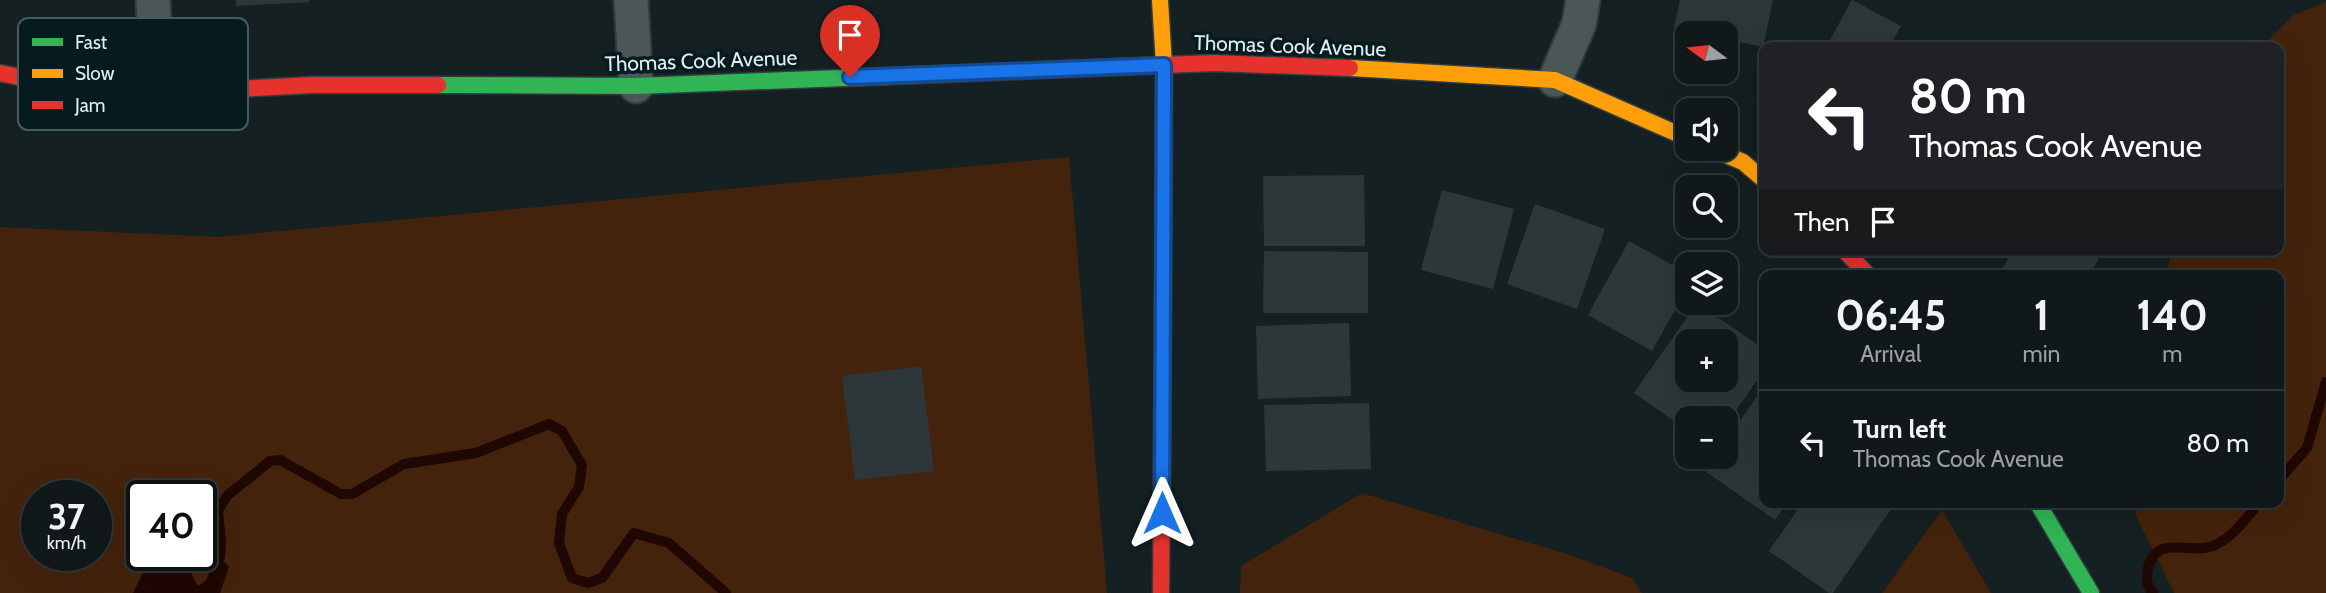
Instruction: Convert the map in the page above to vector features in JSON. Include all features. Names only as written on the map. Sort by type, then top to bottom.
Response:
[{"type":"street","points":[[153,0],[154,18]]},
{"type":"street","points":[[631,0],[636,86]]},
{"type":"street","points":[[1160,0],[1164,65],[1161,593]]},
{"type":"street","points":[[1555,80],[1579,24],[1583,0]]},
{"type":"street","name":"Thomas Cook Avenue","points":[[248,88],[313,85],[636,86],[1242,64],[1423,71],[1555,80],[1675,133]]},
{"type":"street","name":"Thomas Cook Avenue","points":[[0,73],[18,77]]},
{"type":"street","points":[[1738,160],[1759,176]]},
{"type":"street","points":[[1850,256],[1863,270]]},
{"type":"street","points":[[2040,508],[2091,593]]},
{"type":"shaded area","points":[[2326,2],[2326,593],[2174,593],[2135,514],[2138,508],[2284,508],[2284,270],[2167,270],[2171,256],[2284,256],[2284,42],[2266,42],[2294,15]]},
{"type":"shaded area","points":[[1069,157],[1107,593],[0,593],[0,227],[218,237]]},
{"type":"shaded area","points":[[1362,493],[1570,555],[1632,578],[1642,593],[1240,593],[1241,566]]},
{"type":"shaded area","points":[[1942,510],[1991,593],[1882,593]]},
{"type":"shaded area","points":[[220,557],[229,567],[220,593],[133,593],[144,571],[190,571],[198,586],[215,574]]},
{"type":"building","points":[[236,0],[309,0],[309,2],[236,6]]},
{"type":"building","points":[[1680,0],[1773,0],[1764,42],[1759,42],[1759,46],[1738,42],[1738,21],[1675,21]]},
{"type":"building","points":[[1852,0],[1901,26],[1892,42],[1829,42]]},
{"type":"building","points":[[1364,175],[1365,246],[1264,246],[1263,176]]},
{"type":"building","points":[[1442,190],[1514,209],[1493,289],[1421,270]]},
{"type":"building","points":[[1535,204],[1605,229],[1577,309],[1507,284]]},
{"type":"building","points":[[1629,241],[1675,266],[1675,310],[1652,351],[1588,315]]},
{"type":"building","points":[[1264,251],[1368,252],[1368,313],[1263,313]]},
{"type":"building","points":[[2010,256],[2100,256],[2092,270],[2001,270]]},
{"type":"building","points":[[1689,315],[1714,315],[1735,329],[1679,329]]},
{"type":"building","points":[[1349,323],[1351,396],[1258,399],[1256,326]]},
{"type":"building","points":[[1738,331],[1759,346],[1759,377],[1738,408],[1675,406],[1675,422],[1634,393],[1675,334],[1675,392],[1738,392]]},
{"type":"building","points":[[921,366],[934,471],[855,480],[842,376]]},
{"type":"building","points":[[1759,393],[1759,508],[1783,508],[1775,520],[1705,471],[1738,469],[1738,424]]},
{"type":"building","points":[[1369,403],[1371,469],[1266,471],[1264,405]]},
{"type":"building","points":[[1799,508],[1892,508],[1833,593],[1829,593],[1769,551]]},
{"type":"waterway","points":[[2284,474],[2307,448],[2326,382]]},
{"type":"waterway","points":[[207,593],[220,557],[218,510],[228,495],[270,461],[280,460],[341,494],[352,494],[404,464],[476,453],[549,424],[562,431],[582,465],[579,487],[562,514],[559,543],[572,578],[588,583],[602,578],[634,533],[669,543],[726,593]]},
{"type":"waterway","points":[[2153,593],[2148,584],[2147,571],[2152,557],[2159,551],[2175,547],[2213,546],[2233,533],[2255,508]]},
{"type":"traffic: fast","points":[[438,85],[636,86],[920,75]]},
{"type":"traffic: fast","points":[[2041,508],[2091,593]]},
{"type":"traffic: slow","points":[[1160,0],[1164,65],[1163,305]]},
{"type":"traffic: slow","points":[[1350,68],[1555,80],[1675,133]]},
{"type":"traffic: slow","points":[[1738,160],[1759,176]]},
{"type":"traffic: jam","points":[[920,75],[1214,63],[1350,68]]},
{"type":"traffic: jam","points":[[0,73],[18,77]]},
{"type":"traffic: jam","points":[[248,88],[313,85],[438,85]]},
{"type":"traffic: jam","points":[[1850,256],[1863,270]]},
{"type":"traffic: jam","points":[[1161,593],[1163,305]]},
{"type":"route","points":[[850,77],[1164,65],[1162,513]]}]
